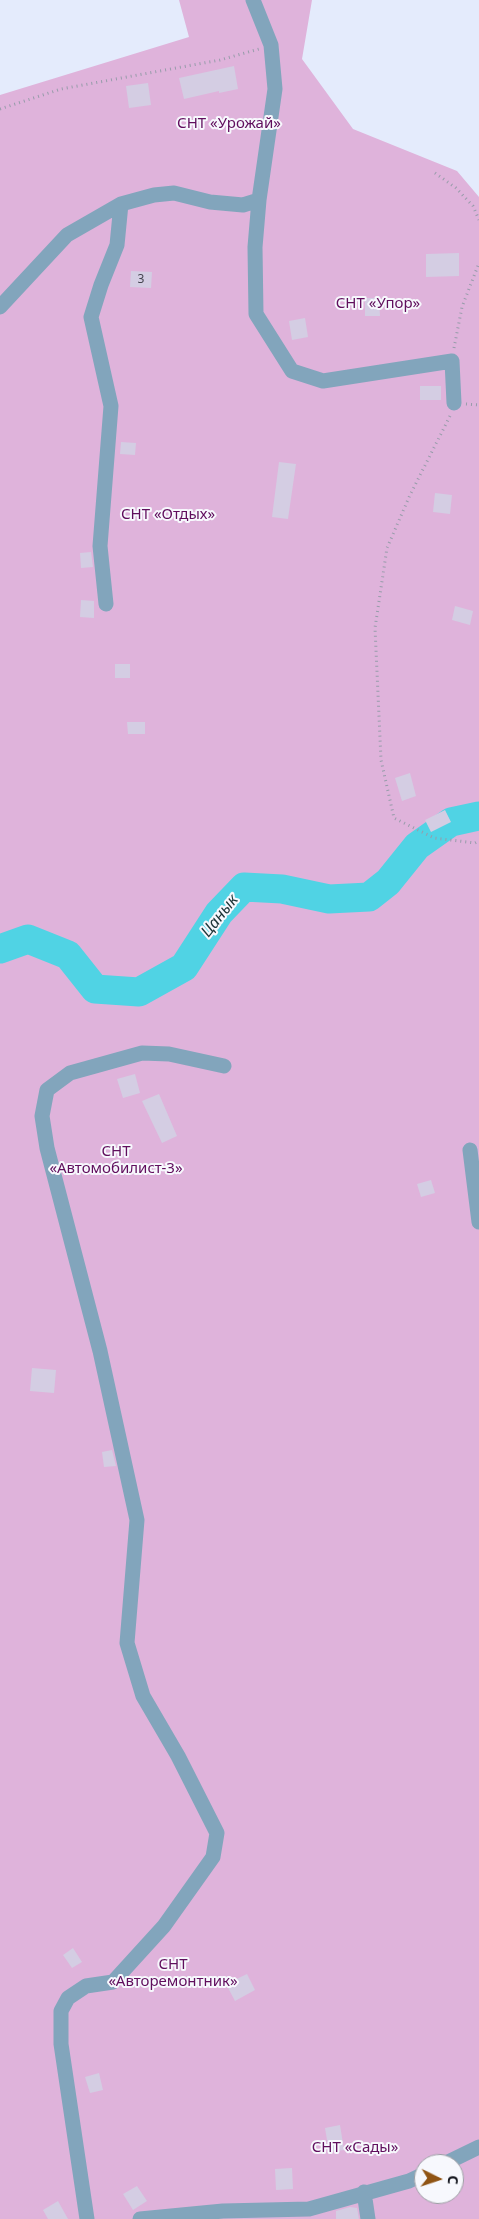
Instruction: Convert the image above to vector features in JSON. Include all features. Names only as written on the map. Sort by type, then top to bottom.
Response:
[{"type":"street","points":[[253,0],[271,45],[275,89],[254,247],[256,314],[292,370],[323,380],[452,361],[454,403]]},
{"type":"street","points":[[0,307],[67,234],[121,204],[154,195],[174,193],[210,202],[243,205],[259,200]]},
{"type":"street","points":[[106,604],[100,546],[111,406],[91,317],[100,285],[117,245],[121,204]]},
{"type":"street","points":[[87,2219],[61,2044],[62,2011],[68,1998],[86,1986],[112,1982],[164,1926],[213,1857],[217,1833],[178,1756],[143,1696],[126,1643],[137,1520],[100,1351],[46,1148],[42,1116],[47,1090],[70,1073],[142,1053],[169,1054],[224,1066]]},
{"type":"street","points":[[470,1150],[479,1222]]},
{"type":"street","points":[[463,2154],[479,2146]]},
{"type":"street","points":[[140,2219],[223,2211],[309,2209],[414,2179]]},
{"type":"street","points":[[364,2192],[368,2219]]},
{"type":"path","points":[[0,109],[60,89],[220,60],[271,45]]},
{"type":"path","points":[[435,173],[456,188],[473,206],[479,220]]},
{"type":"path","points":[[452,361],[462,307],[479,263]]},
{"type":"path","points":[[454,403],[449,420],[410,495],[388,548],[375,628],[380,760],[394,818],[434,838],[475,843],[479,841]]},
{"type":"green space","points":[[179,0],[312,0],[302,59],[353,129],[457,171],[479,197],[479,2219],[0,2219],[0,95],[189,37]]},
{"type":"building","points":[[234,66],[238,89],[184,99],[179,78]]},
{"type":"building","points":[[148,83],[151,105],[129,108],[126,86]]},
{"type":"building","points":[[459,253],[459,276],[426,277],[426,254]]},
{"type":"building","points":[[131,271],[152,272],[151,288],[130,287]]},
{"type":"building","points":[[365,298],[379,298],[380,316],[365,316]]},
{"type":"building","points":[[305,318],[308,337],[292,340],[289,321]]},
{"type":"building","points":[[420,386],[441,386],[441,400],[420,400]]},
{"type":"building","points":[[121,442],[136,443],[135,455],[120,454]]},
{"type":"building","points":[[279,462],[296,464],[288,519],[272,517]]},
{"type":"building","points":[[435,493],[452,495],[450,514],[433,512]]},
{"type":"building","points":[[91,552],[93,567],[81,568],[80,553]]},
{"type":"building","points":[[81,600],[94,601],[94,618],[80,617]]},
{"type":"building","points":[[455,606],[473,611],[470,625],[452,620]]},
{"type":"building","points":[[115,664],[130,664],[130,678],[115,678]]},
{"type":"building","points":[[127,722],[145,722],[145,734],[128,734]]},
{"type":"building","points":[[410,773],[416,796],[402,801],[395,778]]},
{"type":"building","points":[[445,810],[451,822],[431,832],[425,820]]},
{"type":"building","points":[[135,1074],[140,1093],[123,1098],[117,1079]]},
{"type":"building","points":[[159,1094],[177,1136],[162,1143],[142,1101]]},
{"type":"building","points":[[431,1180],[435,1193],[421,1197],[417,1184]]},
{"type":"building","points":[[32,1368],[56,1370],[54,1393],[30,1391]]},
{"type":"building","points":[[112,1450],[116,1466],[104,1467],[102,1452]]},
{"type":"building","points":[[73,1948],[82,1962],[72,1968],[63,1955]]},
{"type":"building","points":[[247,1974],[255,1990],[235,2001],[226,1984]]},
{"type":"building","points":[[99,2073],[103,2090],[90,2093],[85,2077]]},
{"type":"building","points":[[340,2125],[344,2150],[329,2152],[325,2128]]},
{"type":"building","points":[[292,2168],[293,2189],[276,2190],[275,2169]]},
{"type":"building","points":[[137,2186],[147,2201],[133,2210],[123,2194]]},
{"type":"building","points":[[58,2201],[68,2219],[48,2219],[43,2210]]},
{"type":"building","points":[[350,2207],[357,2208],[359,2219],[336,2219],[336,2211]]},
{"type":"waterway","name":"Цанык","points":[[0,949],[28,939],[68,955],[95,989],[139,992],[184,967],[219,913],[244,887],[282,889],[329,899],[369,897],[388,882],[417,846],[451,822],[479,816]]},
{"type":"park label","name":"СНТ «Урожай»","points":[[229,124]]},
{"type":"park label","name":"СНТ «Упор»","points":[[378,304]]},
{"type":"park label","name":"СНТ «Отдых»","points":[[168,515]]},
{"type":"park label","name":"СНТ «Автомобилист-3»","points":[[116,1160]]},
{"type":"park label","name":"СНТ «Авторемонтник»","points":[[173,1974]]},
{"type":"park label","name":"СНТ «Сады»","points":[[355,2148]]}]
